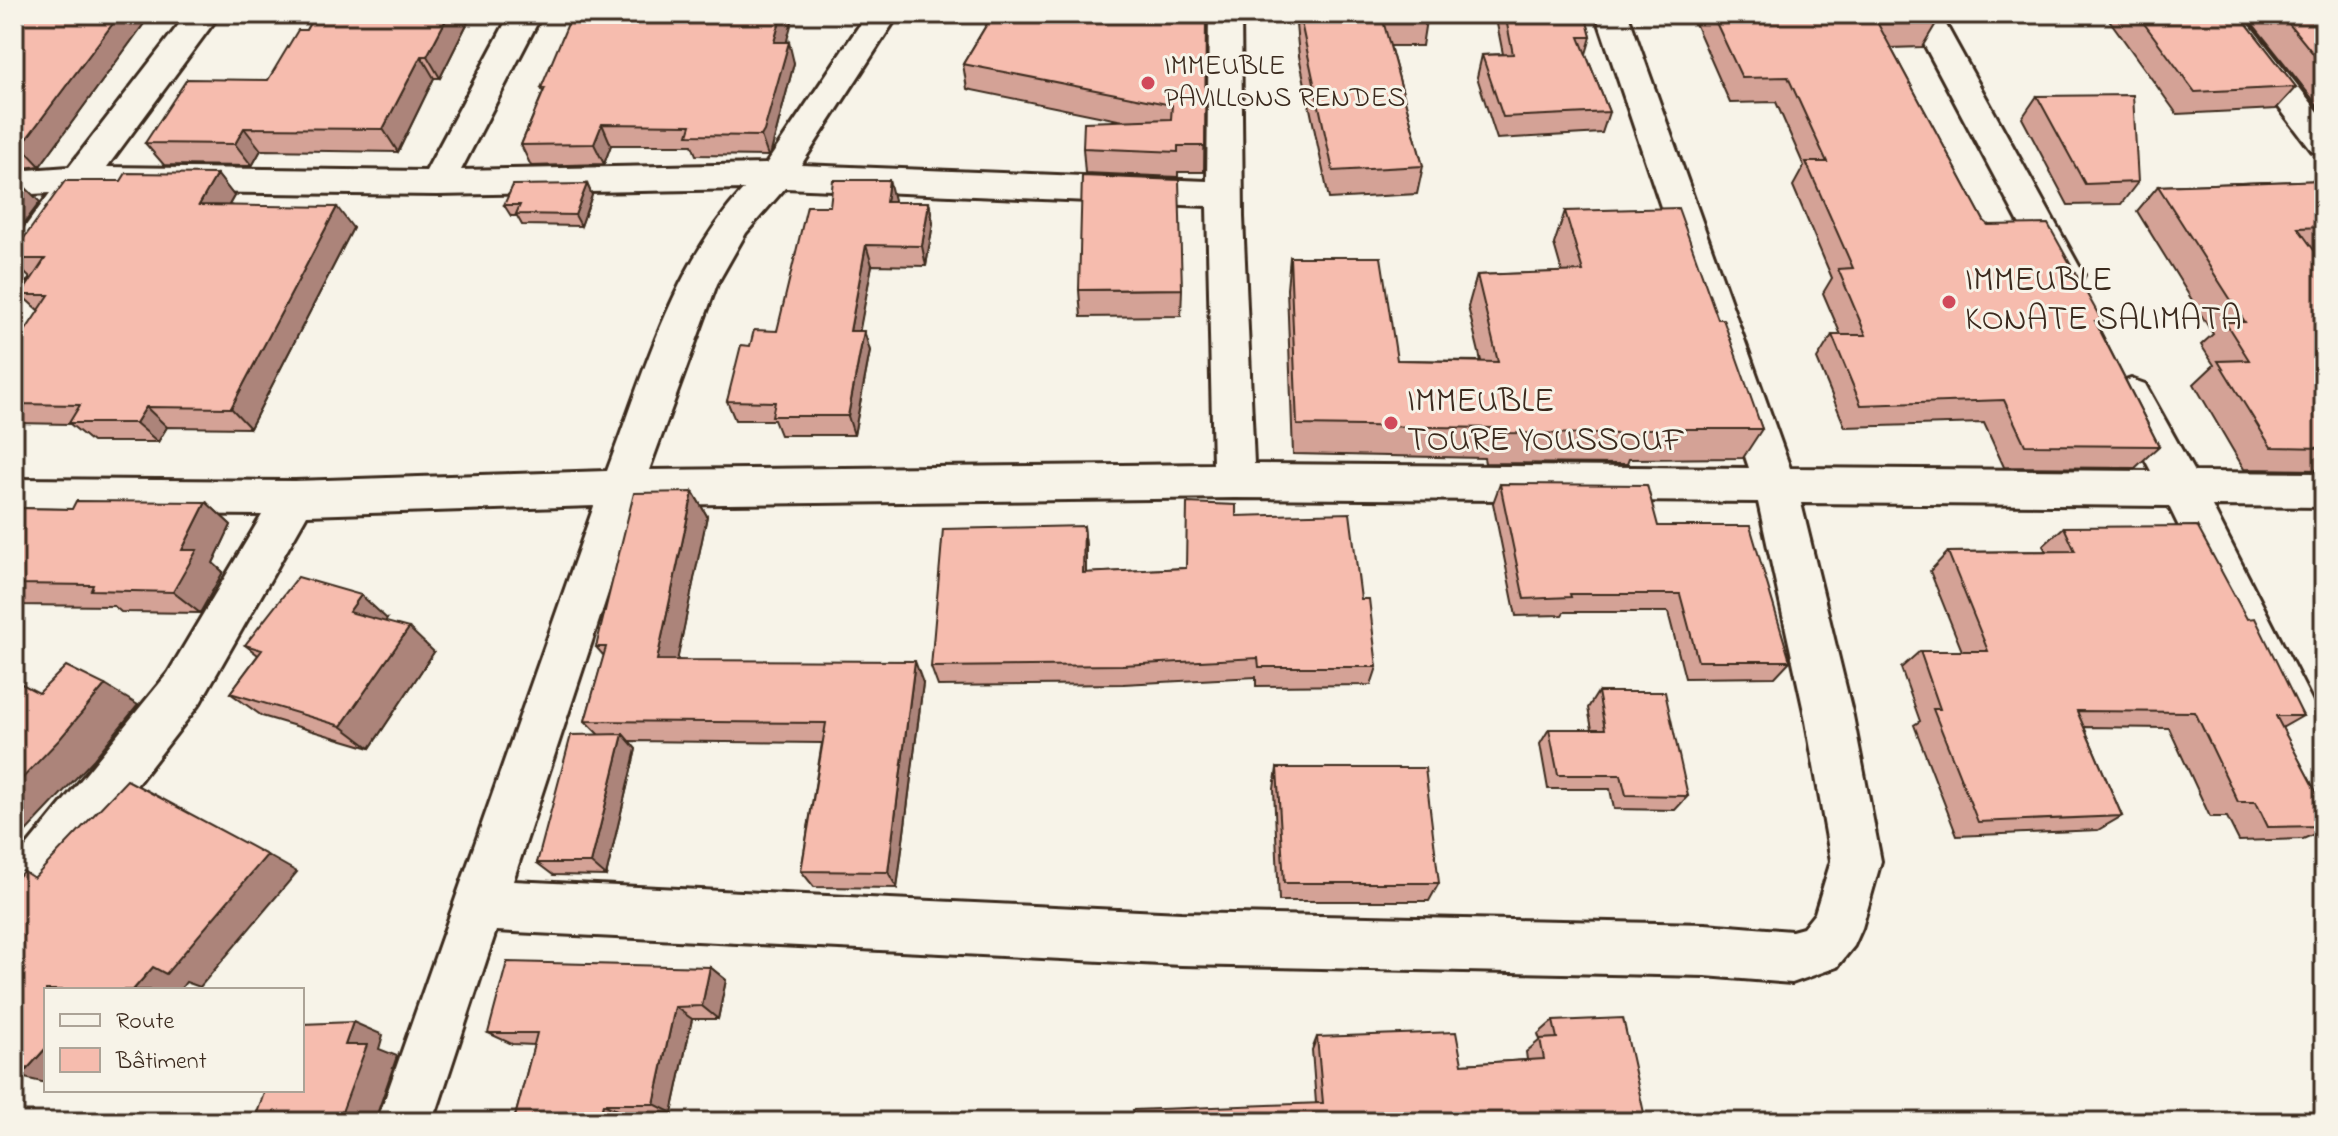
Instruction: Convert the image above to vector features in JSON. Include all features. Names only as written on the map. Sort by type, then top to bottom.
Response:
[{"type":"street","points":[[14,270],[204,14]]},
{"type":"street","points":[[437,183],[526,14]]},
{"type":"street","points":[[405,1122],[622,488],[698,283],[733,224],[776,176],[883,14]]},
{"type":"street","points":[[1225,14],[1225,194],[1234,481]]},
{"type":"street","points":[[479,905],[1181,939],[1612,948],[1792,957],[1819,949],[1836,928],[1856,861],[1829,716],[1776,487],[1612,14]]},
{"type":"street","points":[[1924,14],[2082,306]]},
{"type":"street","points":[[2224,14],[2324,143]]},
{"type":"street","points":[[14,183],[79,179],[437,183],[776,176],[1225,194]]},
{"type":"street","points":[[2113,362],[2181,487],[2324,775]]},
{"type":"street","points":[[14,496],[295,498],[622,488],[1234,481],[2324,490]]},
{"type":"street","points":[[14,902],[184,688],[295,498]]},
{"type":"building","points":[[14,14],[120,14],[21,146],[14,147]]},
{"type":"building","points":[[315,14],[449,14],[427,56],[421,56],[383,129],[244,128],[235,144],[145,143],[187,79],[268,80],[298,30],[306,30]]},
{"type":"building","points":[[572,14],[782,14],[774,42],[789,42],[761,136],[688,135],[691,125],[602,124],[594,144],[521,145]]},
{"type":"building","points":[[993,14],[1206,14],[1205,146],[1178,146],[1178,152],[1083,148],[1084,122],[1171,119],[1172,105],[963,64]]},
{"type":"building","points":[[1301,14],[1427,14],[1428,17],[1382,17],[1423,166],[1333,171]]},
{"type":"building","points":[[1505,14],[1585,14],[1591,37],[1579,37],[1609,112],[1503,117],[1482,55],[1513,54]]},
{"type":"building","points":[[1712,14],[1932,14],[1937,22],[1878,24],[1984,221],[1988,225],[2048,224],[2102,321],[2095,321],[2159,446],[2025,445],[2004,400],[1861,405],[1832,335],[1866,335],[1838,269],[1853,268],[1806,162],[1827,162],[1788,77],[1742,78]]},
{"type":"building","points":[[2137,14],[2239,14],[2296,87],[2195,92]]},
{"type":"building","points":[[2281,14],[2324,14],[2324,67]]},
{"type":"building","points":[[2133,95],[2138,182],[2085,184],[2037,96]]},
{"type":"building","points":[[126,173],[217,174],[199,205],[337,207],[231,408],[146,407],[136,423],[69,423],[80,405],[14,404],[14,348],[49,295],[21,295],[45,259],[14,259],[14,252],[65,181],[121,181]]},
{"type":"building","points":[[1082,176],[1179,180],[1182,289],[1079,290]]},
{"type":"building","points":[[833,180],[889,180],[886,202],[929,202],[922,246],[866,245],[850,331],[864,331],[848,416],[772,416],[775,402],[727,401],[741,345],[750,346],[754,330],[777,331],[807,206],[830,206]]},
{"type":"building","points":[[2324,180],[2324,227],[2298,228],[2324,264],[2324,448],[2271,447],[2218,361],[2249,360],[2225,322],[2245,322],[2158,186]]},
{"type":"building","points":[[587,184],[575,215],[516,214],[520,205],[504,205],[513,185]]},
{"type":"building","points":[[1678,208],[1718,319],[1723,319],[1762,429],[1640,429],[1642,434],[1496,433],[1495,428],[1297,425],[1290,257],[1381,257],[1397,360],[1498,362],[1477,275],[1583,271],[1565,211]]},
{"type":"building","points":[[1500,484],[1647,485],[1658,526],[1750,526],[1790,661],[1698,661],[1680,594],[1570,594],[1571,597],[1524,599]]},
{"type":"building","points":[[693,492],[657,660],[915,661],[888,872],[801,871],[826,723],[585,721],[606,647],[596,647],[634,493]]},
{"type":"building","points":[[76,501],[206,502],[182,550],[197,550],[173,592],[91,590],[93,585],[14,584],[14,508],[72,509]]},
{"type":"building","points":[[1187,503],[1236,505],[1236,516],[1350,513],[1361,599],[1369,599],[1377,667],[1259,667],[1258,658],[1122,665],[931,667],[943,529],[1084,526],[1083,573],[1186,568]]},
{"type":"building","points":[[2197,526],[2247,619],[2255,618],[2303,716],[2276,716],[2324,807],[2324,826],[2268,827],[2256,802],[2238,802],[2195,712],[2077,711],[2122,816],[1978,822],[1933,709],[1940,709],[1920,651],[1988,651],[1948,552],[2075,551],[2064,527]]},
{"type":"building","points":[[298,577],[361,595],[349,612],[409,628],[341,726],[230,693],[262,650],[245,645]]},
{"type":"building","points":[[66,666],[105,685],[14,787],[14,680],[39,693]]},
{"type":"building","points":[[1598,692],[1665,692],[1688,796],[1626,795],[1621,775],[1558,775],[1549,729],[1605,729]]},
{"type":"building","points":[[623,734],[591,863],[537,863],[571,735]]},
{"type":"building","points":[[1277,768],[1425,768],[1439,883],[1284,883]]},
{"type":"building","points":[[127,780],[267,855],[166,974],[153,967],[135,988],[44,988],[44,1050],[20,1077],[14,1073],[14,883],[23,871],[34,878]]},
{"type":"building","points":[[507,962],[710,967],[702,1006],[675,1007],[654,1104],[603,1104],[599,1122],[468,1122],[469,1118],[515,1117],[537,1033],[488,1033]]},
{"type":"building","points":[[1623,1018],[1646,1122],[1134,1122],[1133,1110],[1323,1103],[1317,1037],[1456,1032],[1462,1064],[1544,1059],[1540,1039],[1557,1038],[1553,1021]]},
{"type":"building","points":[[353,1022],[345,1045],[367,1045],[342,1112],[345,1116],[360,1116],[359,1122],[254,1122],[264,1092],[304,1092],[304,1024]]},
{"type":"place","name":"IMMEUBLE PAVILLONS RENDES","points":[[1148,83]]},
{"type":"place","name":"IMMEUBLE KONATE SALIMATA","points":[[1949,302]]},
{"type":"place","name":"IMMEUBLE TOURE YOUSSOUF","points":[[1391,423]]}]
